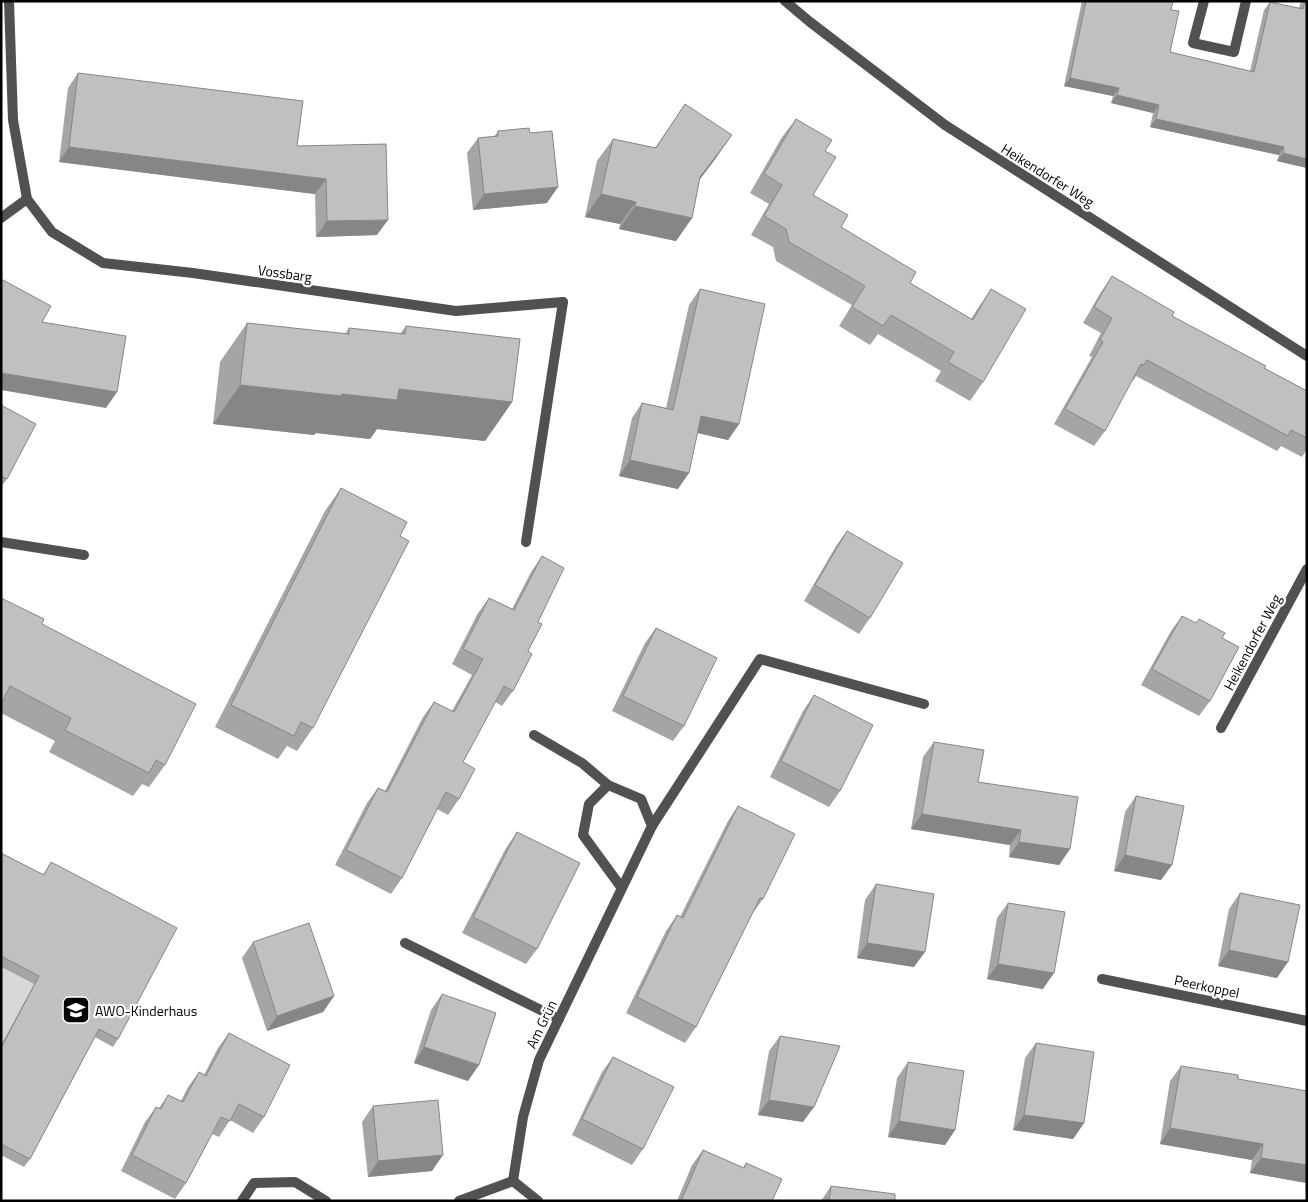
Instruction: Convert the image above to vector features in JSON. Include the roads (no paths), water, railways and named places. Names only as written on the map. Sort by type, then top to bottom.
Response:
[{"type":"street","name":"Vossbarg","points":[[9,1],[13,120],[27,199],[52,232],[103,263],[193,273],[456,311],[563,302],[526,542]]},
{"type":"street","name":"Heikendorfer Weg","points":[[785,1],[945,126],[1307,356]]},
{"type":"street","points":[[1204,1],[1193,43],[1234,52],[1246,1]]},
{"type":"street","points":[[1,218],[27,199]]},
{"type":"street","points":[[1,542],[84,555]]},
{"type":"street","name":"Heikendorfer Weg","points":[[1221,728],[1307,570]]},
{"type":"street","name":"Am Grün","points":[[513,1181],[523,1117],[539,1060],[652,826],[760,658],[924,704]]},
{"type":"street","points":[[534,735],[582,763],[608,785],[640,799],[652,826]]},
{"type":"street","points":[[608,785],[589,804],[583,835],[622,887]]},
{"type":"street","points":[[405,942],[559,1020]]},
{"type":"street","name":"Peerkoppel","points":[[1102,979],[1307,1021]]},
{"type":"street","points":[[459,1201],[513,1181],[538,1201]]},
{"type":"street","points":[[242,1201],[254,1183],[295,1182],[326,1201]]},
{"type":"place","name":"AWO-Kinderhaus","points":[[76,1010]]}]
